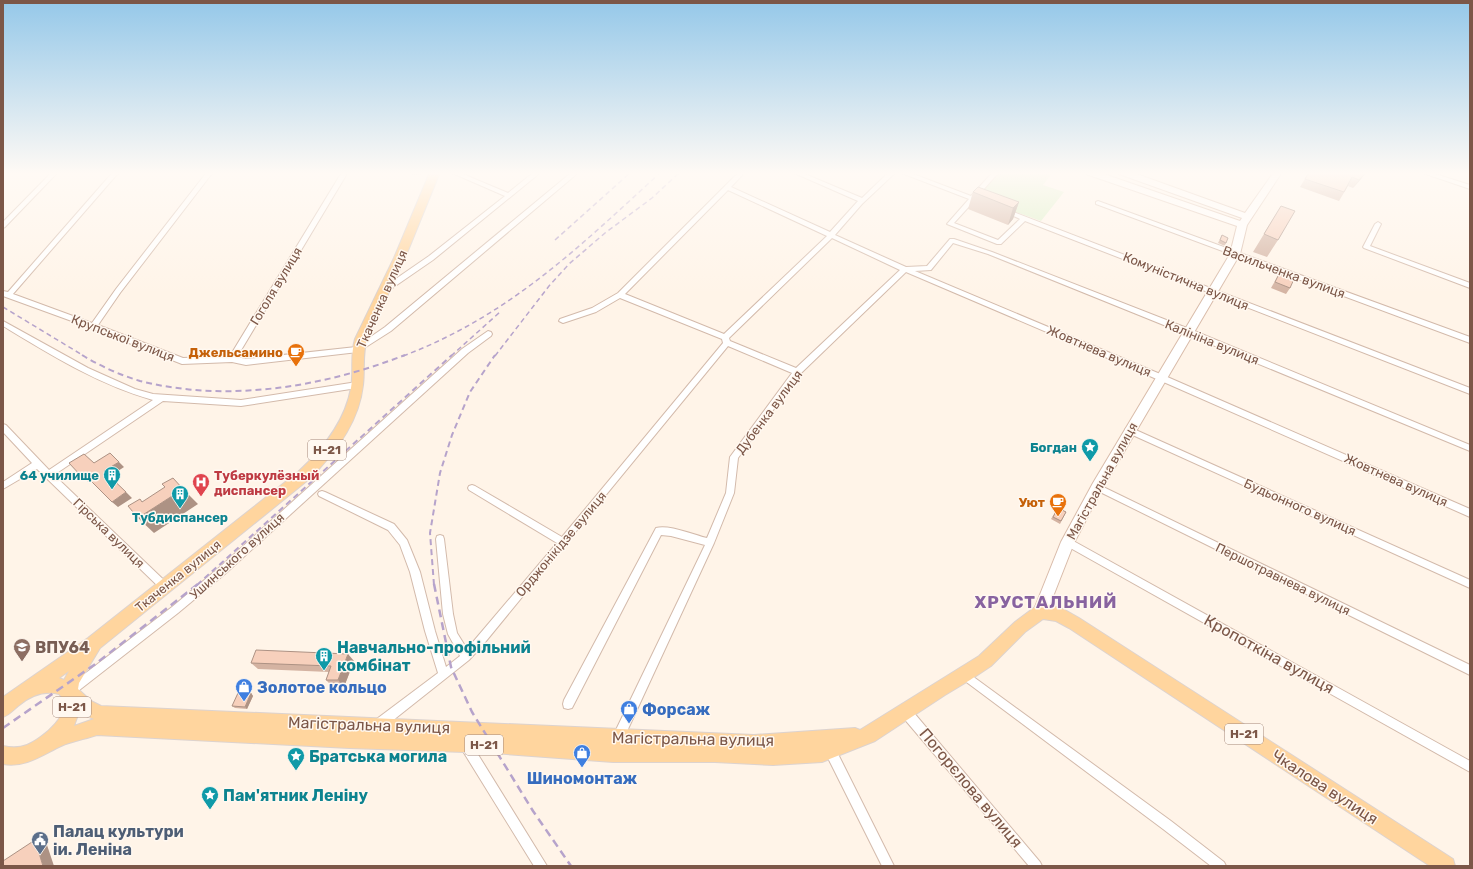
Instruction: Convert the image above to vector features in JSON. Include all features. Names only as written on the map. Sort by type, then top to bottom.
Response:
[{"type":"main road","name":"Ткаченка вулиця","points":[[30,689],[94,643],[317,464],[343,430],[354,400],[357,385],[358,349],[420,213]]},
{"type":"main road","name":"Магістральна вулиця","points":[[69,692],[85,707],[101,714],[377,726],[715,753],[773,756],[822,753],[869,735],[939,689],[964,675],[985,661],[1020,627],[1040,612]]},
{"type":"main road","name":"Чкалова вулиця","points":[[1040,612],[1050,612],[1060,615],[1074,623],[1446,866]]},
{"type":"main road","name":"Н-21","points":[[69,692],[72,680],[94,643]]},
{"type":"main road","name":"Н-21","points":[[5,706],[30,689],[42,685],[53,684],[64,687],[69,692],[72,699],[72,710],[68,720],[53,738],[40,748],[8,757]]},
{"type":"main road","name":"Магістральна вулиця","points":[[40,748],[60,738],[97,727],[360,741],[465,744],[616,745],[754,743],[869,735]]},
{"type":"street","points":[[3,226],[16,213]]},
{"type":"street","points":[[6,294],[79,213]]},
{"type":"street","points":[[94,326],[118,291],[179,213]]},
{"type":"street","name":"Гоголя вулиця","points":[[232,359],[320,213]]},
{"type":"street","points":[[386,289],[431,258],[487,213]]},
{"type":"street","points":[[358,349],[388,329],[527,213]]},
{"type":"street","points":[[564,321],[594,310],[620,295],[703,213]]},
{"type":"street","name":"Жовтнева вулиця","points":[[784,213],[905,269],[1162,378],[1470,513]]},
{"type":"street","name":"Орджонікідзе вулиця","points":[[377,726],[442,674],[466,657],[563,542],[726,340],[852,213]]},
{"type":"street","points":[[960,213],[950,224],[1000,243],[1024,218]]},
{"type":"street","name":"Комуністична вулиця","points":[[1011,213],[1470,391]]},
{"type":"street","name":"Васильченка вулиця","points":[[1124,213],[1470,340]]},
{"type":"street","points":[[1217,213],[1244,221]]},
{"type":"street","points":[[1223,213],[1244,221]]},
{"type":"street","name":"Магістральна вулиця","points":[[1040,612],[1068,542],[1129,430],[1162,378],[1235,254],[1244,221],[1250,213]]},
{"type":"street","points":[[1378,224],[1366,247],[1470,286]]},
{"type":"street","name":"Калініна вулиця","points":[[905,269],[929,268],[952,240],[990,253],[1189,332],[1470,448]]},
{"type":"street","name":"Дубенка вулиця","points":[[616,745],[710,543],[730,493],[734,457],[798,372],[905,269]]},
{"type":"street","name":"Крупської вулиця","points":[[6,294],[94,326],[182,361],[232,359],[246,362],[358,349]]},
{"type":"street","points":[[620,295],[798,372]]},
{"type":"street","points":[[3,323],[104,379],[124,388],[160,399],[169,398],[241,402],[277,398],[357,385]]},
{"type":"street","name":"Ушинського вулиця","points":[[69,692],[87,680],[181,605],[465,351],[488,334]]},
{"type":"street","points":[[49,474],[160,399]]},
{"type":"street","name":"Гірська вулиця","points":[[3,427],[38,464],[165,587]]},
{"type":"street","name":"Будьонного вулиця","points":[[1129,430],[1470,584]]},
{"type":"street","points":[[3,486],[38,464]]},
{"type":"street","name":"Першотравнева вулиця","points":[[1097,487],[1470,670]]},
{"type":"street","points":[[472,488],[563,542]]},
{"type":"street","points":[[322,494],[392,527],[404,543],[415,572],[442,674]]},
{"type":"street","points":[[568,704],[659,531],[671,532],[710,543]]},
{"type":"street","points":[[440,539],[448,614],[453,634],[466,657]]},
{"type":"street","name":"Кропоткіна вулиця","points":[[1068,542],[1470,767]]},
{"type":"street","points":[[964,675],[1168,825],[1220,866]]},
{"type":"street","name":"Погорєлова вулиця","points":[[905,711],[1036,866]]},
{"type":"street","points":[[465,744],[541,866]]},
{"type":"street","points":[[830,750],[888,866]]},
{"type":"green space","points":[[1018,213],[1048,213],[1041,221]]},
{"type":"building","points":[[1277,213],[1294,213],[1278,240],[1264,234]]},
{"type":"building","points":[[1222,235],[1228,238],[1226,243],[1220,240]]},
{"type":"building","points":[[1279,274],[1294,279],[1290,288],[1275,282]]},
{"type":"building","name":"64 училище","points":[[110,453],[119,462],[104,471],[126,492],[112,502],[85,475],[82,477],[69,463],[84,454],[94,463]]},
{"type":"building","points":[[173,478],[183,489],[138,518],[128,506],[140,499],[142,502],[165,487],[162,484]]},
{"type":"building","name":"Уют","points":[[1058,508],[1066,512],[1061,521],[1053,517]]},
{"type":"building","points":[[256,650],[348,654],[338,680],[326,680],[331,666],[251,663]]},
{"type":"building","points":[[238,693],[251,693],[245,707],[232,706]]},
{"type":"building","points":[[35,840],[43,866],[3,866],[3,861]]},
{"type":"railway","points":[[555,240],[586,213]]},
{"type":"railway","points":[[403,356],[441,340],[510,300],[571,253],[617,213]]},
{"type":"railway","points":[[495,356],[549,286],[569,264],[605,233],[632,213]]},
{"type":"railway","points":[[3,307],[84,356]]},
{"type":"railway","points":[[451,356],[500,312]]},
{"type":"railway","points":[[82,355],[110,370],[140,381],[173,388],[207,391],[241,391],[308,383],[341,376],[405,355]]},
{"type":"railway","points":[[197,585],[452,355]]},
{"type":"railway","points":[[434,585],[430,533],[440,473],[452,435],[470,392],[495,355]]},
{"type":"railway","points":[[3,728],[94,665],[198,584]]},
{"type":"railway","points":[[434,584],[451,667],[472,712],[533,811],[571,866]]},
{"type":"place","name":"Джельсамино","points":[[296,367]]},
{"type":"place","name":"Богдан","points":[[1090,462]]},
{"type":"place","name":"64 училище","points":[[112,490]]},
{"type":"place","name":"Туберкулёзный диспансер","points":[[201,497]]},
{"type":"place","name":"Тубдиспансер","points":[[180,509]]},
{"type":"place","name":"Уют","points":[[1058,517]]},
{"type":"place","name":"ВПУ64","points":[[22,662]]},
{"type":"place","name":"Навчально-профільний комбінат","points":[[324,671]]},
{"type":"place","name":"Золотое кольцо","points":[[244,702]]},
{"type":"place","name":"Форсаж","points":[[629,724]]},
{"type":"place","name":"Шиномонтаж","points":[[582,768]]},
{"type":"place","name":"Братська могила","points":[[296,771]]},
{"type":"place","name":"Пам'ятник Леніну","points":[[210,810]]},
{"type":"place","name":"Палац культури іи. Леніна","points":[[40,855]]},
{"type":"district","name":"ХРУСТАЛЬНИЙ","points":[[1046,602]]}]
